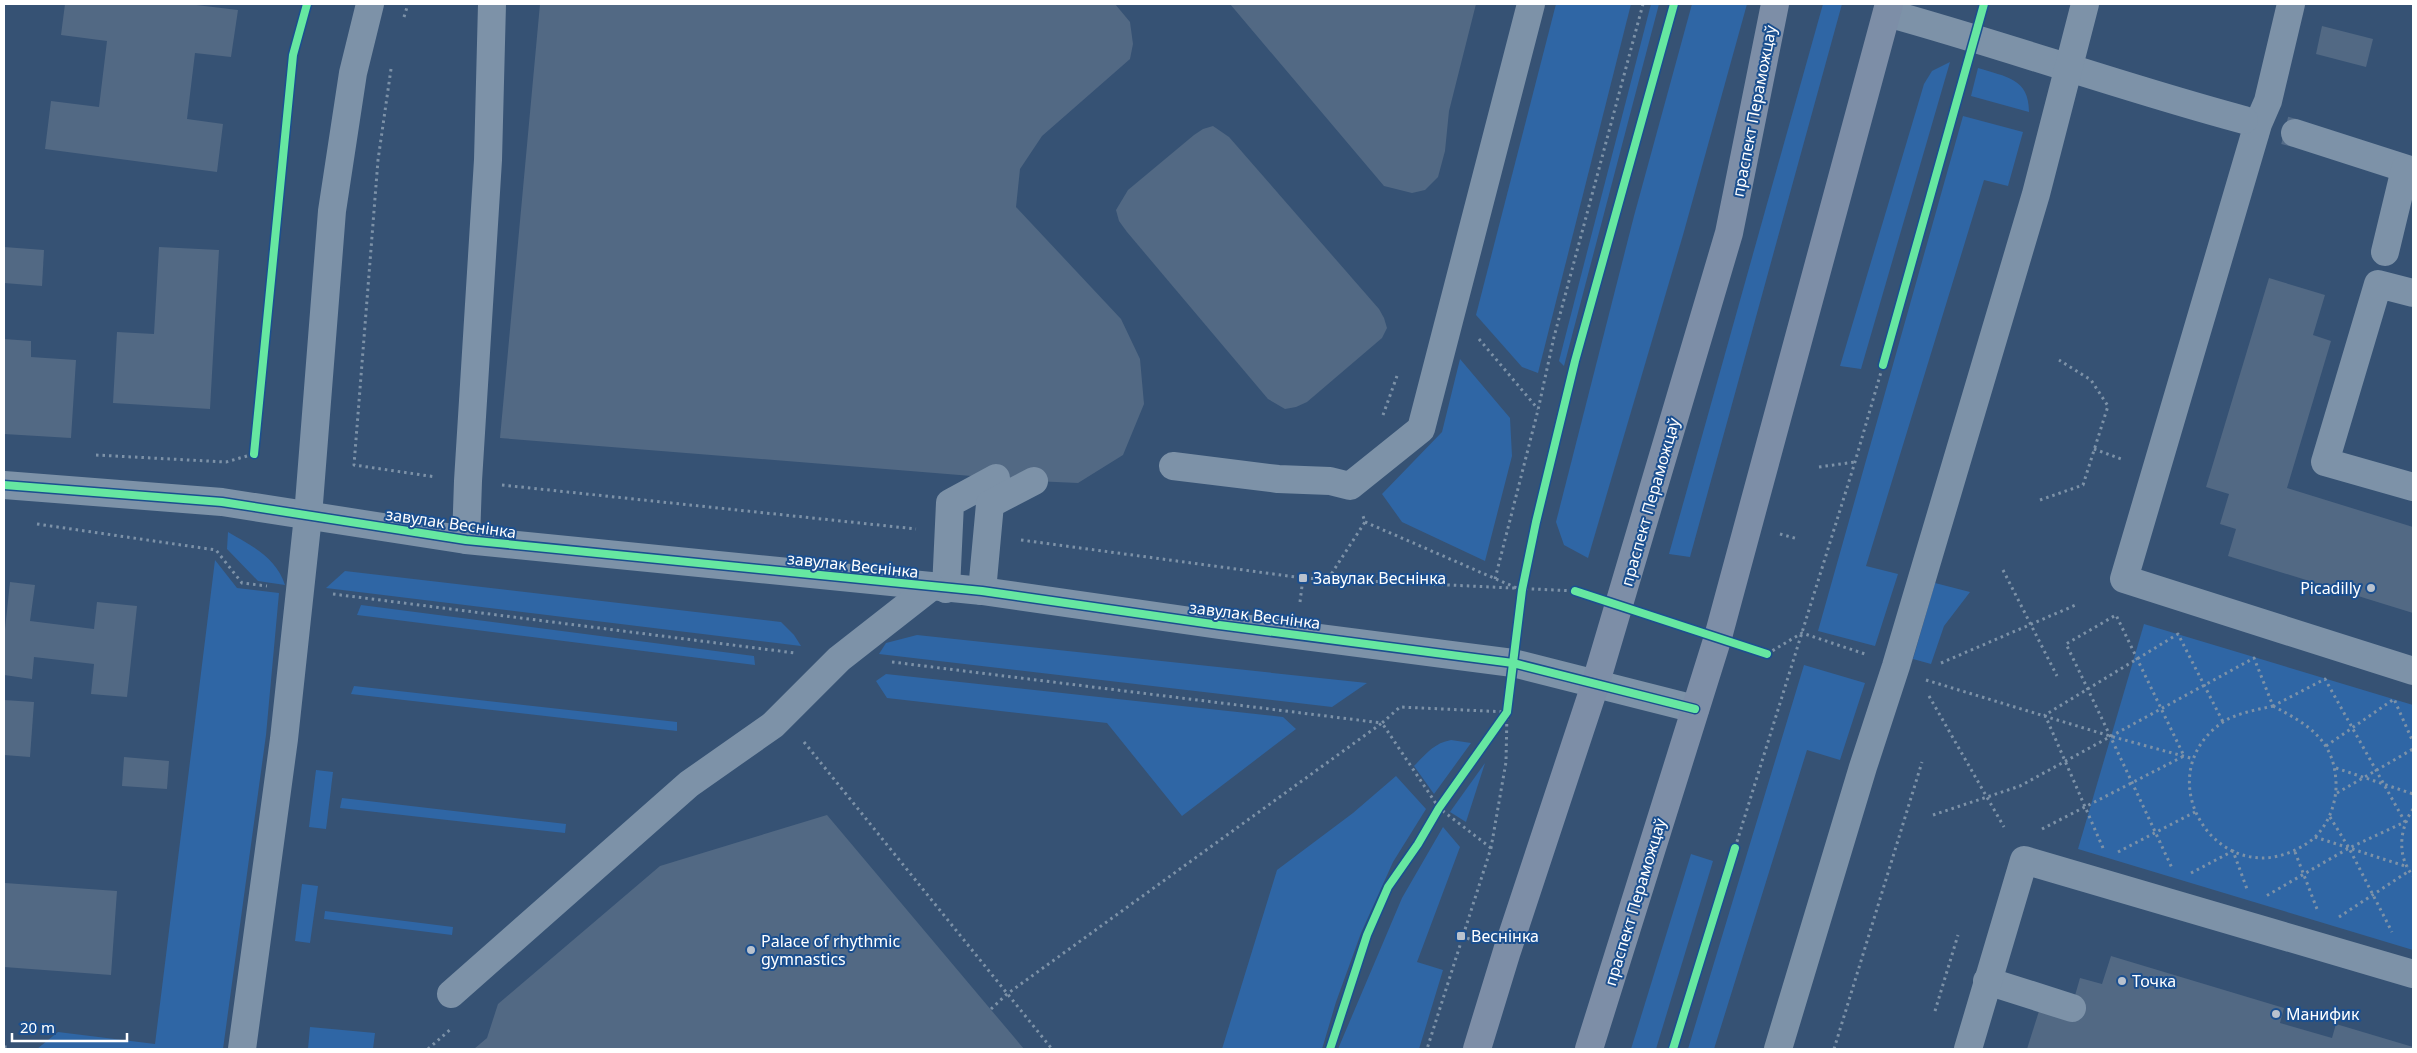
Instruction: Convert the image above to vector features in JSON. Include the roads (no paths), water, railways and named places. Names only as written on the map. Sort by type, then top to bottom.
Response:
[{"type":"main road","name":"праспект Пераможцаў","points":[[1477,1049],[1507,951],[1596,682],[1729,233],[1775,4]]},
{"type":"main road","name":"праспект Пераможцаў","points":[[1589,1049],[1718,637],[1888,8]]},
{"type":"street","points":[[242,1049],[284,739],[308,516],[332,211],[353,73],[370,4]]},
{"type":"street","points":[[466,540],[488,160],[492,4]]},
{"type":"street","points":[[1173,466],[1278,478],[1330,481],[1350,486],[1421,429],[1531,4]]},
{"type":"street","points":[[1778,1049],[1863,767],[1896,666],[2036,194],[2085,4]]},
{"type":"street","points":[[2291,4],[2268,101],[2258,124],[2124,579],[2413,671]]},
{"type":"street","points":[[1888,8],[2158,97],[2244,120]]},
{"type":"street","points":[[2295,133],[2409,170],[2385,252]]},
{"type":"street","points":[[2413,293],[2378,284],[2325,462],[2413,487]]},
{"type":"street","points":[[451,994],[689,784],[773,725],[839,659],[938,588],[950,503],[996,478]]},
{"type":"street","points":[[982,591],[990,504],[1034,481]]},
{"type":"street","name":"завулак Веснінка","points":[[4,485],[222,502],[466,540],[982,591],[1219,625],[1512,663],[1596,682],[1695,708]]},
{"type":"street","points":[[1968,1049],[2024,860],[2413,974]]},
{"type":"street","points":[[1987,981],[2072,1008]]},
{"type":"tunnel","points":[[2244,120],[2295,133]]},
{"type":"place","name":"Завулак Веснінка","points":[[1303,578]]},
{"type":"place","name":"Picadilly","points":[[2371,588]]},
{"type":"place","name":"Веснінка","points":[[1461,936]]},
{"type":"place","name":"Palace of rhythmic gymnastics","points":[[751,950]]},
{"type":"place","name":"Точка","points":[[2122,981]]},
{"type":"place","name":"Манифик","points":[[2276,1014]]}]
